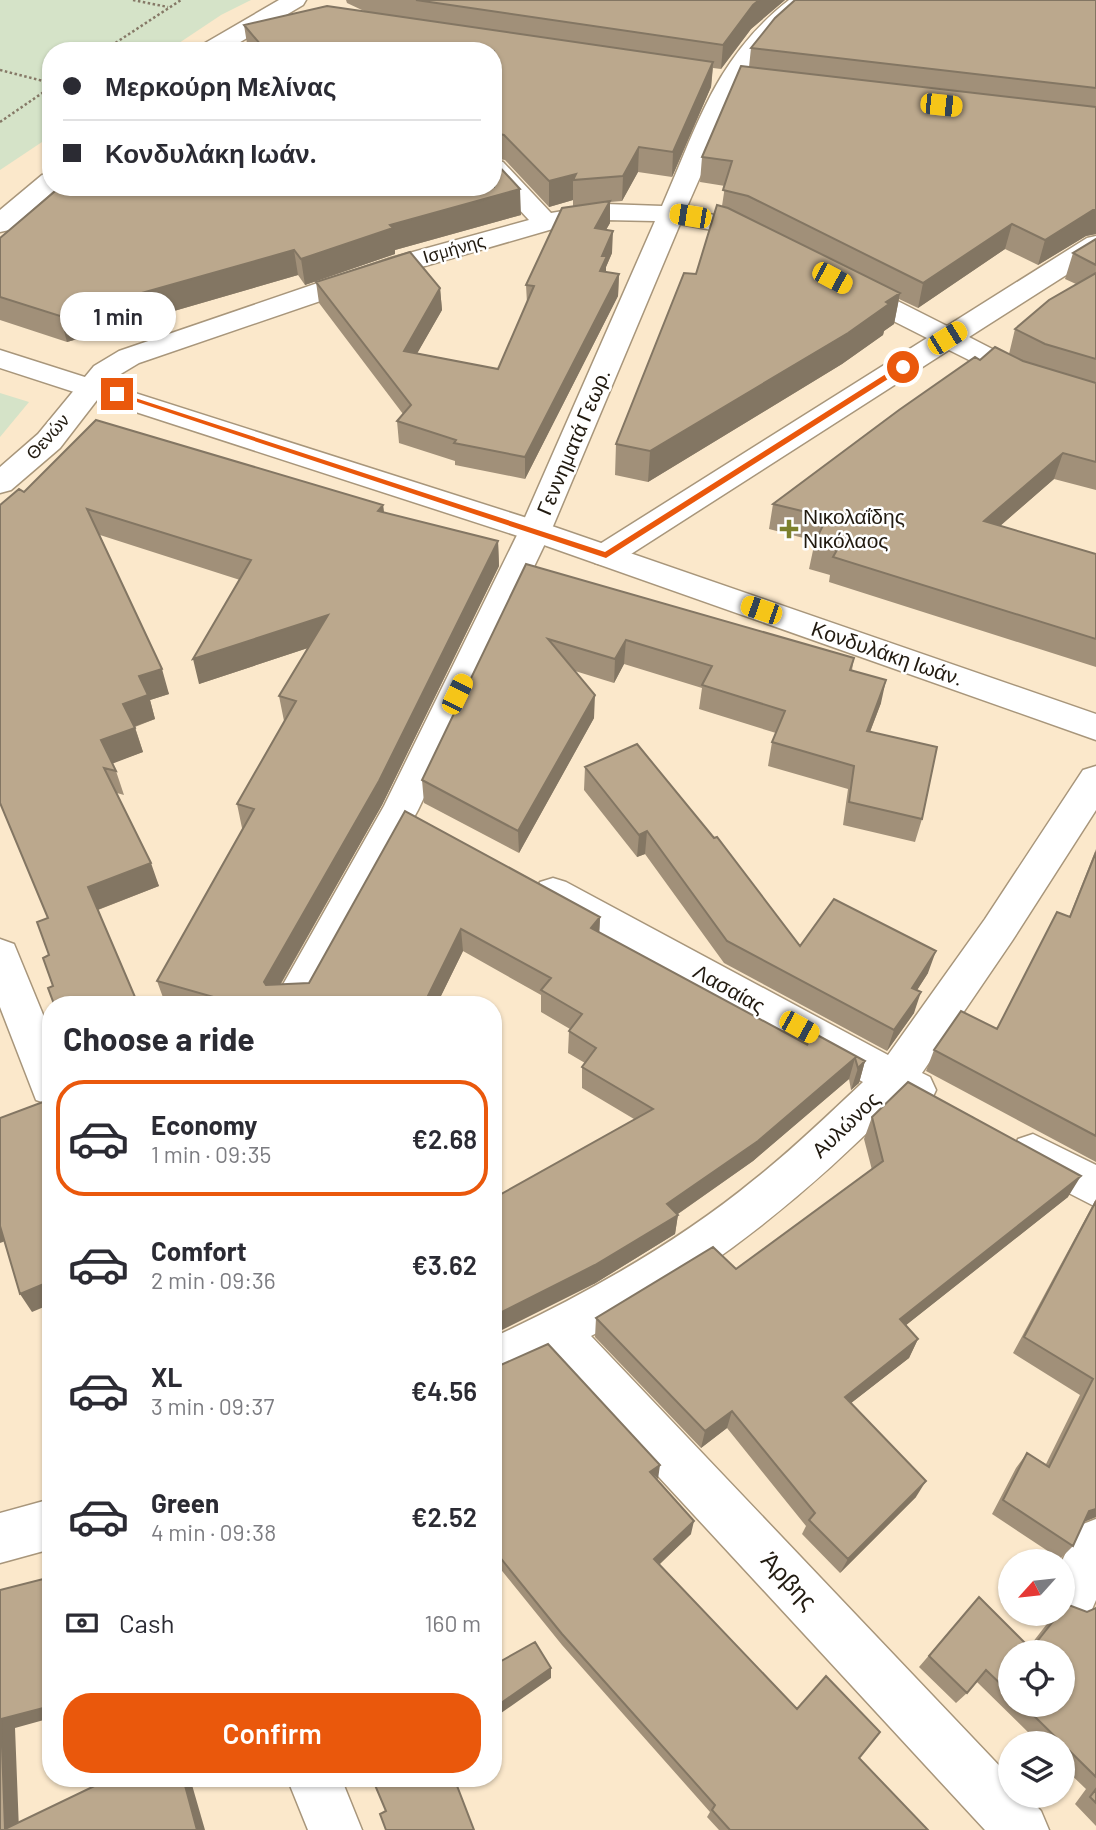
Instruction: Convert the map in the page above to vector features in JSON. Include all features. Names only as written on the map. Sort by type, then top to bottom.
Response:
[{"type":"street","points":[[223,42],[295,0]]},
{"type":"street","name":"Γεννηματά Γεωρ.","points":[[296,996],[400,810],[535,531],[729,80],[739,62],[766,29],[803,0]]},
{"type":"street","points":[[271,12],[310,18]]},
{"type":"street","points":[[0,191],[42,167]]},
{"type":"street","points":[[502,176],[545,222]]},
{"type":"street","points":[[0,224],[42,188]]},
{"type":"street","name":"Ισμήνης","points":[[91,386],[119,363],[159,345],[401,264],[545,222],[606,212],[672,214],[727,227],[788,255]]},
{"type":"street","points":[[606,555],[1096,244]]},
{"type":"street","points":[[825,274],[1027,378],[1096,400]]},
{"type":"street","name":"Κονδυλάκη Ιωάν.","points":[[0,359],[91,386],[535,531],[1096,727]]},
{"type":"street","name":"Θενών","points":[[0,483],[49,441],[91,386]]},
{"type":"street","name":"Αυλώνος","points":[[502,1356],[556,1332],[642,1286],[728,1226],[790,1178],[893,1079],[969,975],[1096,780]]},
{"type":"street","points":[[400,810],[436,830]]},
{"type":"street","name":"Λασαίας","points":[[520,876],[941,1104]]},
{"type":"street","points":[[0,955],[42,1064]]},
{"type":"street","points":[[1001,1136],[1096,1187]]},
{"type":"street","name":"Άρβης","points":[[556,1332],[1023,1830]]},
{"type":"street","points":[[0,1538],[42,1526]]},
{"type":"street","points":[[1075,1590],[1096,1544]]},
{"type":"street","points":[[318,1787],[335,1830]]},
{"type":"path","points":[[134,0],[169,7]]},
{"type":"path","points":[[116,42],[181,0]]},
{"type":"path","points":[[0,70],[42,82]]},
{"type":"path","points":[[0,122],[42,92]]},
{"type":"green space","points":[[0,0],[251,0],[221,15],[180,42],[42,42],[42,142],[0,170]]},
{"type":"green space","points":[[0,393],[29,402],[0,437]]},
{"type":"building","points":[[416,0],[759,0],[723,45]]},
{"type":"building","points":[[795,0],[1096,0],[1096,88],[751,48],[775,18]]},
{"type":"building","points":[[327,6],[713,62],[673,152],[639,147],[623,176],[573,180],[576,174],[549,181],[502,135],[502,42],[258,42],[244,25]]},
{"type":"building","points":[[741,66],[1096,107],[1096,210],[1045,240],[1012,224],[923,283],[748,196],[723,190],[732,161],[702,157]]},
{"type":"building","points":[[502,170],[520,189],[502,194]]},
{"type":"building","points":[[49,196],[495,196],[390,225],[393,228],[301,259],[294,250],[60,316],[0,297],[0,238]]},
{"type":"building","points":[[610,201],[595,228],[613,231],[602,256],[607,256],[600,271],[619,274],[525,457],[454,443],[456,440],[397,421],[411,405],[316,282],[410,252],[440,288],[404,351],[498,369],[534,286],[526,285],[562,208]]},
{"type":"building","points":[[717,205],[900,293],[848,333],[650,451],[616,444],[684,273],[696,274]]},
{"type":"building","points":[[1096,239],[1096,265],[1073,253]]},
{"type":"building","points":[[1096,273],[1096,359],[1045,344],[1015,329],[1049,300]]},
{"type":"building","points":[[995,347],[1023,361],[1096,383],[1096,462],[1063,453],[984,521],[1096,554],[1096,639],[833,557],[837,550],[814,544],[827,517],[773,504],[899,410],[975,357],[980,360]]},
{"type":"building","points":[[96,420],[383,505],[378,511],[498,541],[379,781],[264,982],[266,985],[309,983],[405,811],[600,917],[591,928],[808,1045],[786,1018],[865,1061],[858,1068],[855,1058],[758,1141],[667,1204],[678,1215],[595,1265],[502,1312],[502,1194],[653,1109],[582,1067],[596,1048],[569,1031],[582,1014],[541,990],[551,978],[461,929],[428,996],[210,996],[157,981],[254,809],[237,804],[296,701],[279,696],[328,615],[193,659],[251,560],[87,509],[162,669],[139,676],[148,695],[123,704],[135,728],[101,740],[116,771],[104,768],[151,863],[88,887],[135,996],[51,996],[48,988],[53,986],[43,958],[49,955],[37,922],[48,918],[0,803],[0,505],[19,489],[24,492]]},
{"type":"building","points":[[526,564],[854,658],[850,670],[886,680],[867,731],[937,747],[922,819],[849,802],[854,766],[772,742],[785,711],[702,685],[712,666],[626,640],[615,659],[548,639],[595,695],[518,831],[422,780]]},
{"type":"building","points":[[637,744],[714,838],[717,837],[800,946],[834,899],[936,951],[912,988],[921,992],[894,1030],[727,941],[647,831],[639,835],[585,767]]},
{"type":"building","points":[[1096,852],[1096,1136],[934,1050],[961,1011],[997,1029],[1057,912],[1070,917]]},
{"type":"building","points":[[908,1082],[1081,1176],[900,1319],[918,1339],[845,1397],[926,1481],[848,1559],[809,1520],[815,1513],[732,1411],[705,1431],[596,1318],[713,1247],[736,1269],[883,1161],[872,1117]]},
{"type":"building","points":[[42,1102],[42,1285],[20,1294],[0,1226],[0,1118]]},
{"type":"building","points":[[1096,1201],[1096,1509],[1089,1511],[1073,1546],[1003,1500],[1027,1453],[1049,1467],[1093,1379],[1024,1337]]},
{"type":"building","points":[[548,1344],[660,1465],[650,1472],[694,1521],[654,1559],[797,1709],[826,1676],[880,1732],[859,1758],[928,1830],[730,1830],[712,1810],[715,1805],[562,1634],[502,1560],[502,1364]]},
{"type":"building","points":[[42,1579],[42,1708],[1,1719],[5,1829],[92,1787],[185,1787],[197,1830],[0,1830],[0,1590]]},
{"type":"building","points":[[979,1597],[998,1616],[998,1626],[1008,1626],[1022,1640],[998,1640],[998,1682],[986,1670],[967,1693],[929,1656]]},
{"type":"building","points":[[1075,1607],[1087,1612],[1096,1608],[1096,1777],[1075,1756],[1075,1731],[1049,1731],[1035,1717],[1075,1717],[1075,1640],[1038,1640],[1049,1626],[1075,1626]]},
{"type":"building","points":[[535,1642],[551,1668],[502,1702],[502,1661]]},
{"type":"building","points":[[376,1787],[457,1787],[474,1830],[386,1830],[380,1814],[386,1811]]},
{"type":"building","points":[[1096,1789],[1096,1803],[1090,1797]]},
{"type":"place","name":"Νικολαΐδης Νικόλαος","points":[[789,529]]},
{"type":"route","points":[[117,394],[606,555],[903,367]]}]
